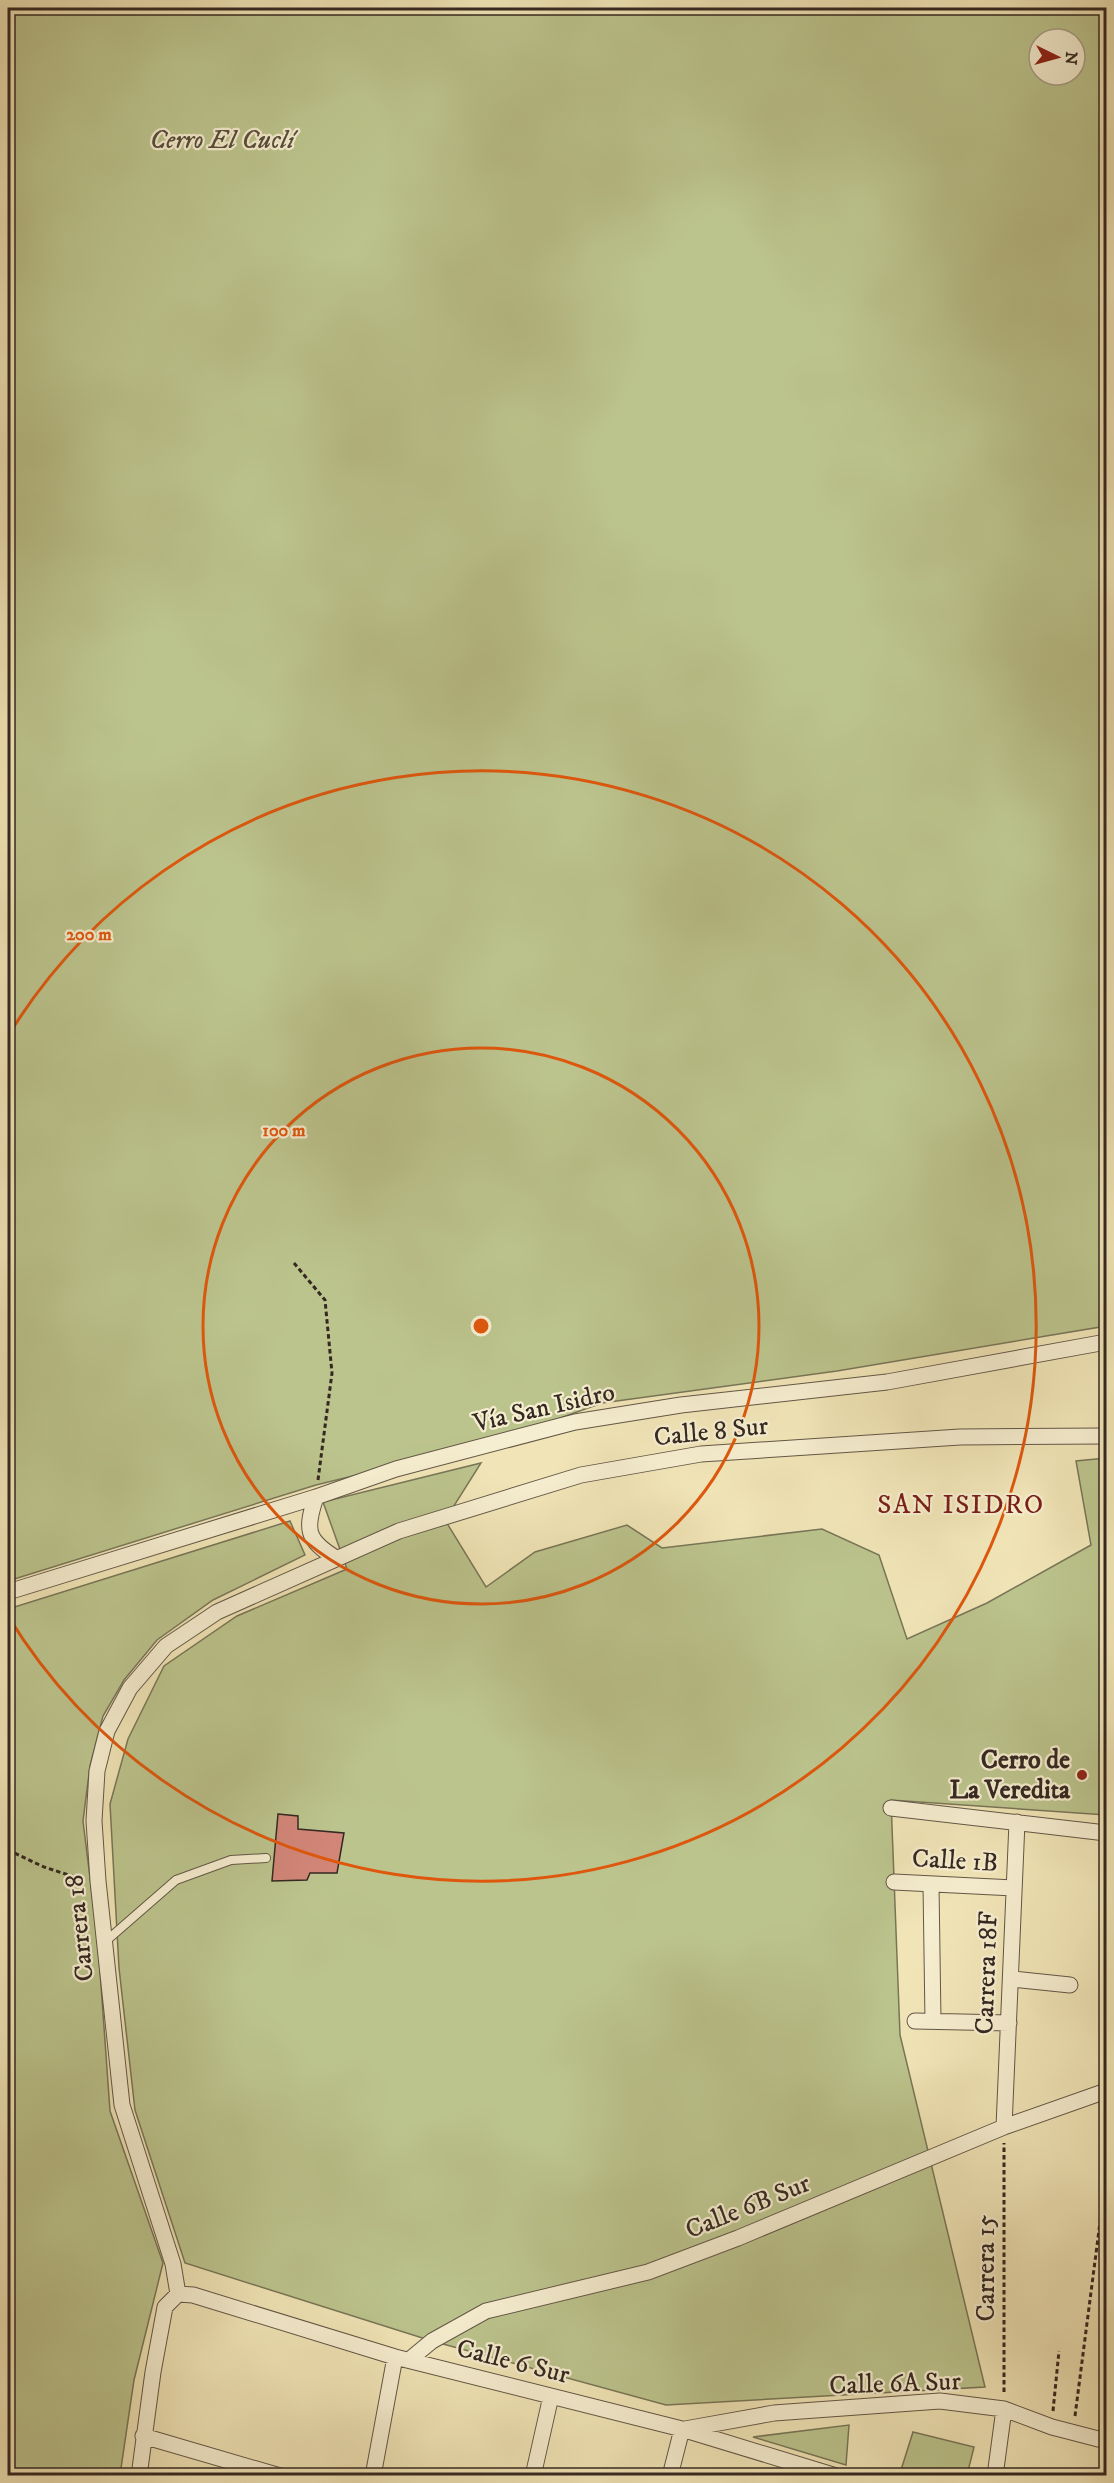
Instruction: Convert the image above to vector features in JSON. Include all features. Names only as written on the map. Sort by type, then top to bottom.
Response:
[{"type":"street","name":"Vía San Isidro","points":[[8,1592],[316,1497],[396,1469],[575,1422],[681,1405],[887,1382],[1107,1342]]},
{"type":"street","name":"Calle 8 Sur","points":[[336,1558],[399,1531],[580,1475],[701,1454],[960,1437],[1107,1436]]},
{"type":"street","points":[[316,1497],[309,1516],[310,1536],[320,1548],[336,1558]]},
{"type":"street","name":"Carrera 18","points":[[178,2294],[173,2264],[123,2105],[98,1881],[94,1821],[97,1771],[107,1731],[130,1688],[166,1646],[217,1612],[336,1558]]},
{"type":"street","points":[[891,1808],[1107,1833]]},
{"type":"street","name":"Carrera 18F","points":[[1004,2127],[1017,1822]]},
{"type":"street","name":"Calle 1B","points":[[894,1882],[1014,1888]]},
{"type":"street","points":[[931,1885],[933,2021]]},
{"type":"street","points":[[1012,1979],[1070,1985]]},
{"type":"street","points":[[915,2020],[1010,2023]]},
{"type":"street","name":"Calle 6B Sur","points":[[402,2359],[486,2311],[648,2272],[738,2238],[1004,2127],[1107,2091]]},
{"type":"street","points":[[139,2475],[165,2307],[178,2294]]},
{"type":"street","name":"Calle 6 Sur","points":[[178,2294],[193,2295],[402,2359],[682,2429],[813,2473],[836,2475]]},
{"type":"street","points":[[373,2475],[402,2359]]},
{"type":"street","points":[[533,2475],[551,2396]]},
{"type":"street","name":"Calle 6A Sur","points":[[682,2429],[774,2413],[940,2401],[1004,2409],[1052,2427],[1107,2441]]},
{"type":"street","points":[[995,2475],[1004,2409]]},
{"type":"street","points":[[670,2475],[682,2429]]},
{"type":"street","points":[[144,2436],[280,2475]]},
{"type":"lane","points":[[106,1941],[176,1880],[231,1860],[266,1858]]},
{"type":"path","points":[[294,1263],[325,1300],[332,1373],[316,1497]]},
{"type":"path","points":[[8,1850],[44,1867],[78,1878],[98,1881]]},
{"type":"path","name":"Carrera 15","points":[[1004,2127],[1004,2409]]},
{"type":"path","points":[[1073,2432],[1107,2176]]},
{"type":"path","points":[[1052,2427],[1059,2351]]},
{"type":"green space","name":"Cerro El Cuclí","points":[[8,8],[1106,8],[1106,1326],[837,1371],[602,1403],[496,1441],[316,1485],[8,1581]]},
{"type":"green space","points":[[1106,1458],[1106,1815],[891,1800],[900,2035],[985,2387],[666,2405],[432,2341],[185,2263],[135,2110],[119,1968],[110,1804],[128,1739],[164,1666],[237,1616],[347,1569],[323,1502],[481,1463],[445,1520],[486,1587],[535,1552],[627,1525],[662,1548],[822,1529],[879,1555],[907,1639],[987,1603],[1091,1545],[1076,1461]]},
{"type":"green space","points":[[290,1521],[305,1555],[213,1600],[157,1640],[124,1680],[103,1716],[90,1766],[83,1821],[98,1943],[110,2111],[163,2263],[134,2380],[120,2475],[8,2476],[8,1609]]},
{"type":"green space","points":[[849,2425],[846,2465],[753,2437]]},
{"type":"green space","points":[[913,2432],[974,2447],[967,2475],[926,2475],[901,2470]]},
{"type":"building","points":[[278,1814],[298,1816],[298,1829],[344,1833],[337,1873],[310,1873],[307,1880],[272,1881]]},
{"type":"place","name":"Cerro de La Veredita","points":[[1082,1775]]},
{"type":"district","name":"SAN ISIDRO","points":[[961,1505]]}]
